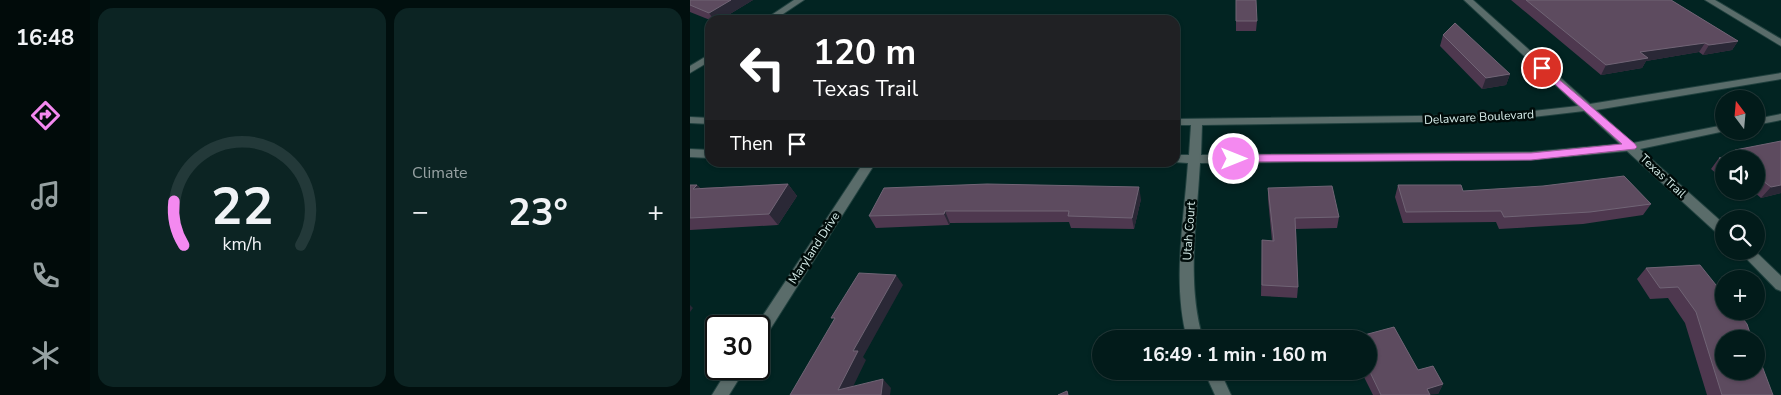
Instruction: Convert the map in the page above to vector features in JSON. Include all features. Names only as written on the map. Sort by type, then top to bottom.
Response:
[{"type":"street","points":[[776,15],[800,0]]},
{"type":"street","name":"Texas Trail","points":[[1468,0],[1715,224]]},
{"type":"street","points":[[1709,0],[1781,43]]},
{"type":"street","points":[[690,70],[705,60]]},
{"type":"street","name":"Delaware Boulevard","points":[[1180,122],[1496,118],[1587,108],[1781,76]]},
{"type":"street","points":[[1765,120],[1781,117]]},
{"type":"street","points":[[690,120],[705,121]]},
{"type":"street","name":"Utah Court","points":[[1193,330],[1189,318],[1186,282],[1197,122]]},
{"type":"street","points":[[1180,159],[1531,156],[1632,147],[1715,130]]},
{"type":"street","points":[[690,153],[705,154]]},
{"type":"street","name":"Maryland Drive","points":[[770,317],[867,167]]},
{"type":"street","points":[[1755,260],[1781,285]]},
{"type":"street","points":[[720,395],[729,380]]},
{"type":"street","points":[[1216,380],[1224,395]]},
{"type":"building","points":[[690,0],[731,0],[709,13],[690,5]]},
{"type":"building","points":[[1236,0],[1256,0],[1257,21],[1236,21]]},
{"type":"building","points":[[1526,0],[1671,0],[1738,41],[1709,45],[1705,43],[1640,52],[1648,58],[1606,65]]},
{"type":"building","points":[[1455,23],[1510,74],[1486,78],[1443,35]]},
{"type":"building","points":[[1781,141],[1781,185],[1771,187],[1765,182],[1765,150],[1735,150]]},
{"type":"building","points":[[1624,176],[1651,204],[1590,212],[1504,217],[1501,211],[1406,212],[1398,185],[1461,185],[1463,191],[1543,186]]},
{"type":"building","points":[[788,184],[769,214],[690,218],[690,185],[697,185],[693,189]]},
{"type":"building","points":[[987,184],[1139,187],[1132,218],[1068,216],[1069,211],[945,211],[944,214],[869,216],[884,188]]},
{"type":"building","points":[[1332,186],[1339,217],[1295,218],[1298,287],[1262,285],[1262,240],[1274,241],[1268,188]]},
{"type":"building","points":[[1700,265],[1715,284],[1715,320],[1744,320],[1747,324],[1749,330],[1715,330],[1715,373],[1696,312],[1678,287],[1660,288],[1646,268]]},
{"type":"building","points":[[859,273],[896,275],[853,351],[858,351],[838,390],[883,379],[881,395],[790,395],[835,318],[831,318]]},
{"type":"building","points":[[1394,327],[1418,370],[1433,366],[1443,384],[1427,389],[1430,395],[1381,395],[1374,380],[1377,380],[1377,332]]},
{"type":"building","points":[[1765,374],[1773,395],[1722,395],[1717,380],[1765,380]]},
{"type":"building","points":[[1067,391],[1068,395],[1058,395]]},
{"type":"route","points":[[1234,159],[1531,156],[1632,147],[1542,68]]}]
